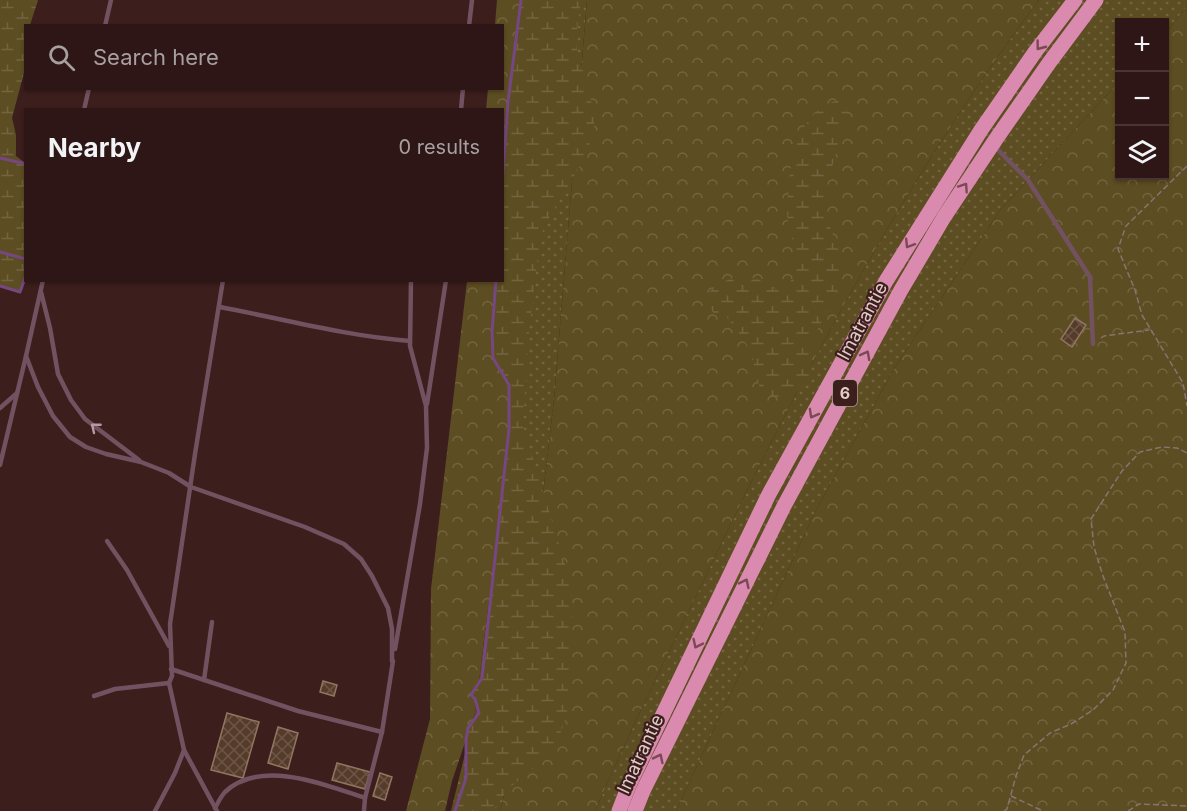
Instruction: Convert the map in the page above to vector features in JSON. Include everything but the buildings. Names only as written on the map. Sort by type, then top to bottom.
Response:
[{"type":"highway","name":"Imatrantie","points":[[619,811],[629,785],[768,496],[886,281],[981,130],[1035,52],[1075,0]]},
{"type":"highway","name":"Imatrantie","points":[[635,811],[784,506],[901,290],[944,217],[992,144],[1096,0]]},
{"type":"lane","points":[[105,24],[111,0]]},
{"type":"lane","points":[[469,24],[472,0]]},
{"type":"lane","points":[[84,108],[89,90]]},
{"type":"lane","points":[[461,108],[463,90]]},
{"type":"lane","points":[[992,144],[1028,180],[1090,277],[1093,344]]},
{"type":"lane","points":[[0,465],[42,282]]},
{"type":"lane","points":[[216,809],[184,750],[169,683],[172,676],[170,624],[223,282]]},
{"type":"lane","points":[[411,282],[410,341],[426,406]]},
{"type":"lane","points":[[364,811],[365,798],[382,732],[392,661],[420,504],[427,448],[426,406],[446,282]]},
{"type":"lane","points":[[40,290],[50,328],[58,374],[71,400],[85,418],[141,462]]},
{"type":"lane","points":[[220,307],[338,332],[410,341]]},
{"type":"lane","points":[[26,356],[53,416],[70,437],[86,447],[141,462],[169,473],[190,487],[305,527],[344,544],[361,559],[388,608],[392,629],[392,661]]},
{"type":"lane","points":[[0,408],[18,393]]},
{"type":"lane","points":[[108,542],[127,570],[170,649]]},
{"type":"lane","points":[[204,680],[212,622]]},
{"type":"lane","points":[[171,669],[237,693],[382,732]]},
{"type":"lane","points":[[94,696],[116,689],[169,683]]},
{"type":"lane","points":[[155,811],[184,750]]},
{"type":"lane","points":[[216,809],[225,792],[255,777],[266,776],[294,776],[365,798]]},
{"type":"path","points":[[1187,166],[1126,226],[1118,249],[1136,290],[1142,315],[1183,383],[1187,406]]},
{"type":"path","points":[[1104,336],[1150,330]]},
{"type":"path","points":[[1004,811],[1007,809],[1024,755],[1050,733],[1071,724],[1093,710],[1113,690],[1126,663],[1125,632],[1102,576],[1094,547],[1091,519],[1122,471],[1140,452],[1162,447],[1177,448],[1187,453]]},
{"type":"path","points":[[1011,795],[1043,811]]},
{"type":"path","points":[[1128,811],[1138,804],[1187,806]]},
{"type":"green space","points":[[0,0],[38,0],[30,24],[24,24],[24,73],[12,118],[16,135],[16,156],[24,162],[24,281],[20,292],[0,286]]},
{"type":"green space","points":[[497,0],[538,0],[513,408],[475,713],[452,781],[445,811],[406,811],[430,719],[431,589],[467,282],[504,282],[504,108],[486,108],[488,90],[504,90],[504,24],[495,24]]},
{"type":"green space","points":[[521,0],[581,0],[577,49],[594,112],[594,133],[580,166],[544,226],[529,331],[523,426],[572,586],[567,714],[557,743],[550,754],[509,788],[493,811],[455,811],[466,778],[468,728],[479,713],[475,699],[471,695],[482,678],[509,429],[509,385],[493,358],[492,332],[496,282],[504,282],[504,170],[509,98]]},
{"type":"green space","points":[[538,0],[587,0],[554,399],[512,763],[500,811],[451,811],[475,713],[513,408]]},
{"type":"green space","points":[[587,0],[1039,0],[989,69],[942,140],[855,285],[737,512],[646,699],[595,811],[500,811],[512,763],[554,399]]},
{"type":"green space","points":[[1039,0],[1187,0],[1187,6],[1169,29],[1169,18],[1115,18],[1115,86],[1001,209],[895,367],[815,512],[676,811],[595,811],[646,699],[814,360],[898,212],[989,69]]},
{"type":"green space","points":[[1187,6],[1187,811],[676,811],[815,512],[895,367],[1001,209],[1115,86],[1115,180],[1169,180],[1169,29]]},
{"type":"green space","points":[[838,100],[846,105],[846,114],[828,182],[825,206],[840,258],[838,288],[810,347],[811,373],[808,382],[792,394],[782,397],[772,396],[766,394],[759,385],[753,358],[741,336],[726,316],[715,315],[703,299],[717,286],[736,277],[743,276],[759,280],[776,289],[791,281],[797,266],[787,207],[793,156],[802,132],[816,112]]},
{"type":"waterway","points":[[504,157],[508,102],[521,0]]},
{"type":"waterway","points":[[0,158],[24,164]]},
{"type":"waterway","points":[[0,252],[24,258]]},
{"type":"waterway","points":[[0,286],[20,292],[24,281]]},
{"type":"waterway","points":[[455,811],[466,778],[468,728],[479,713],[475,699],[471,695],[482,678],[509,429],[509,385],[493,358],[492,332],[496,282]]}]
